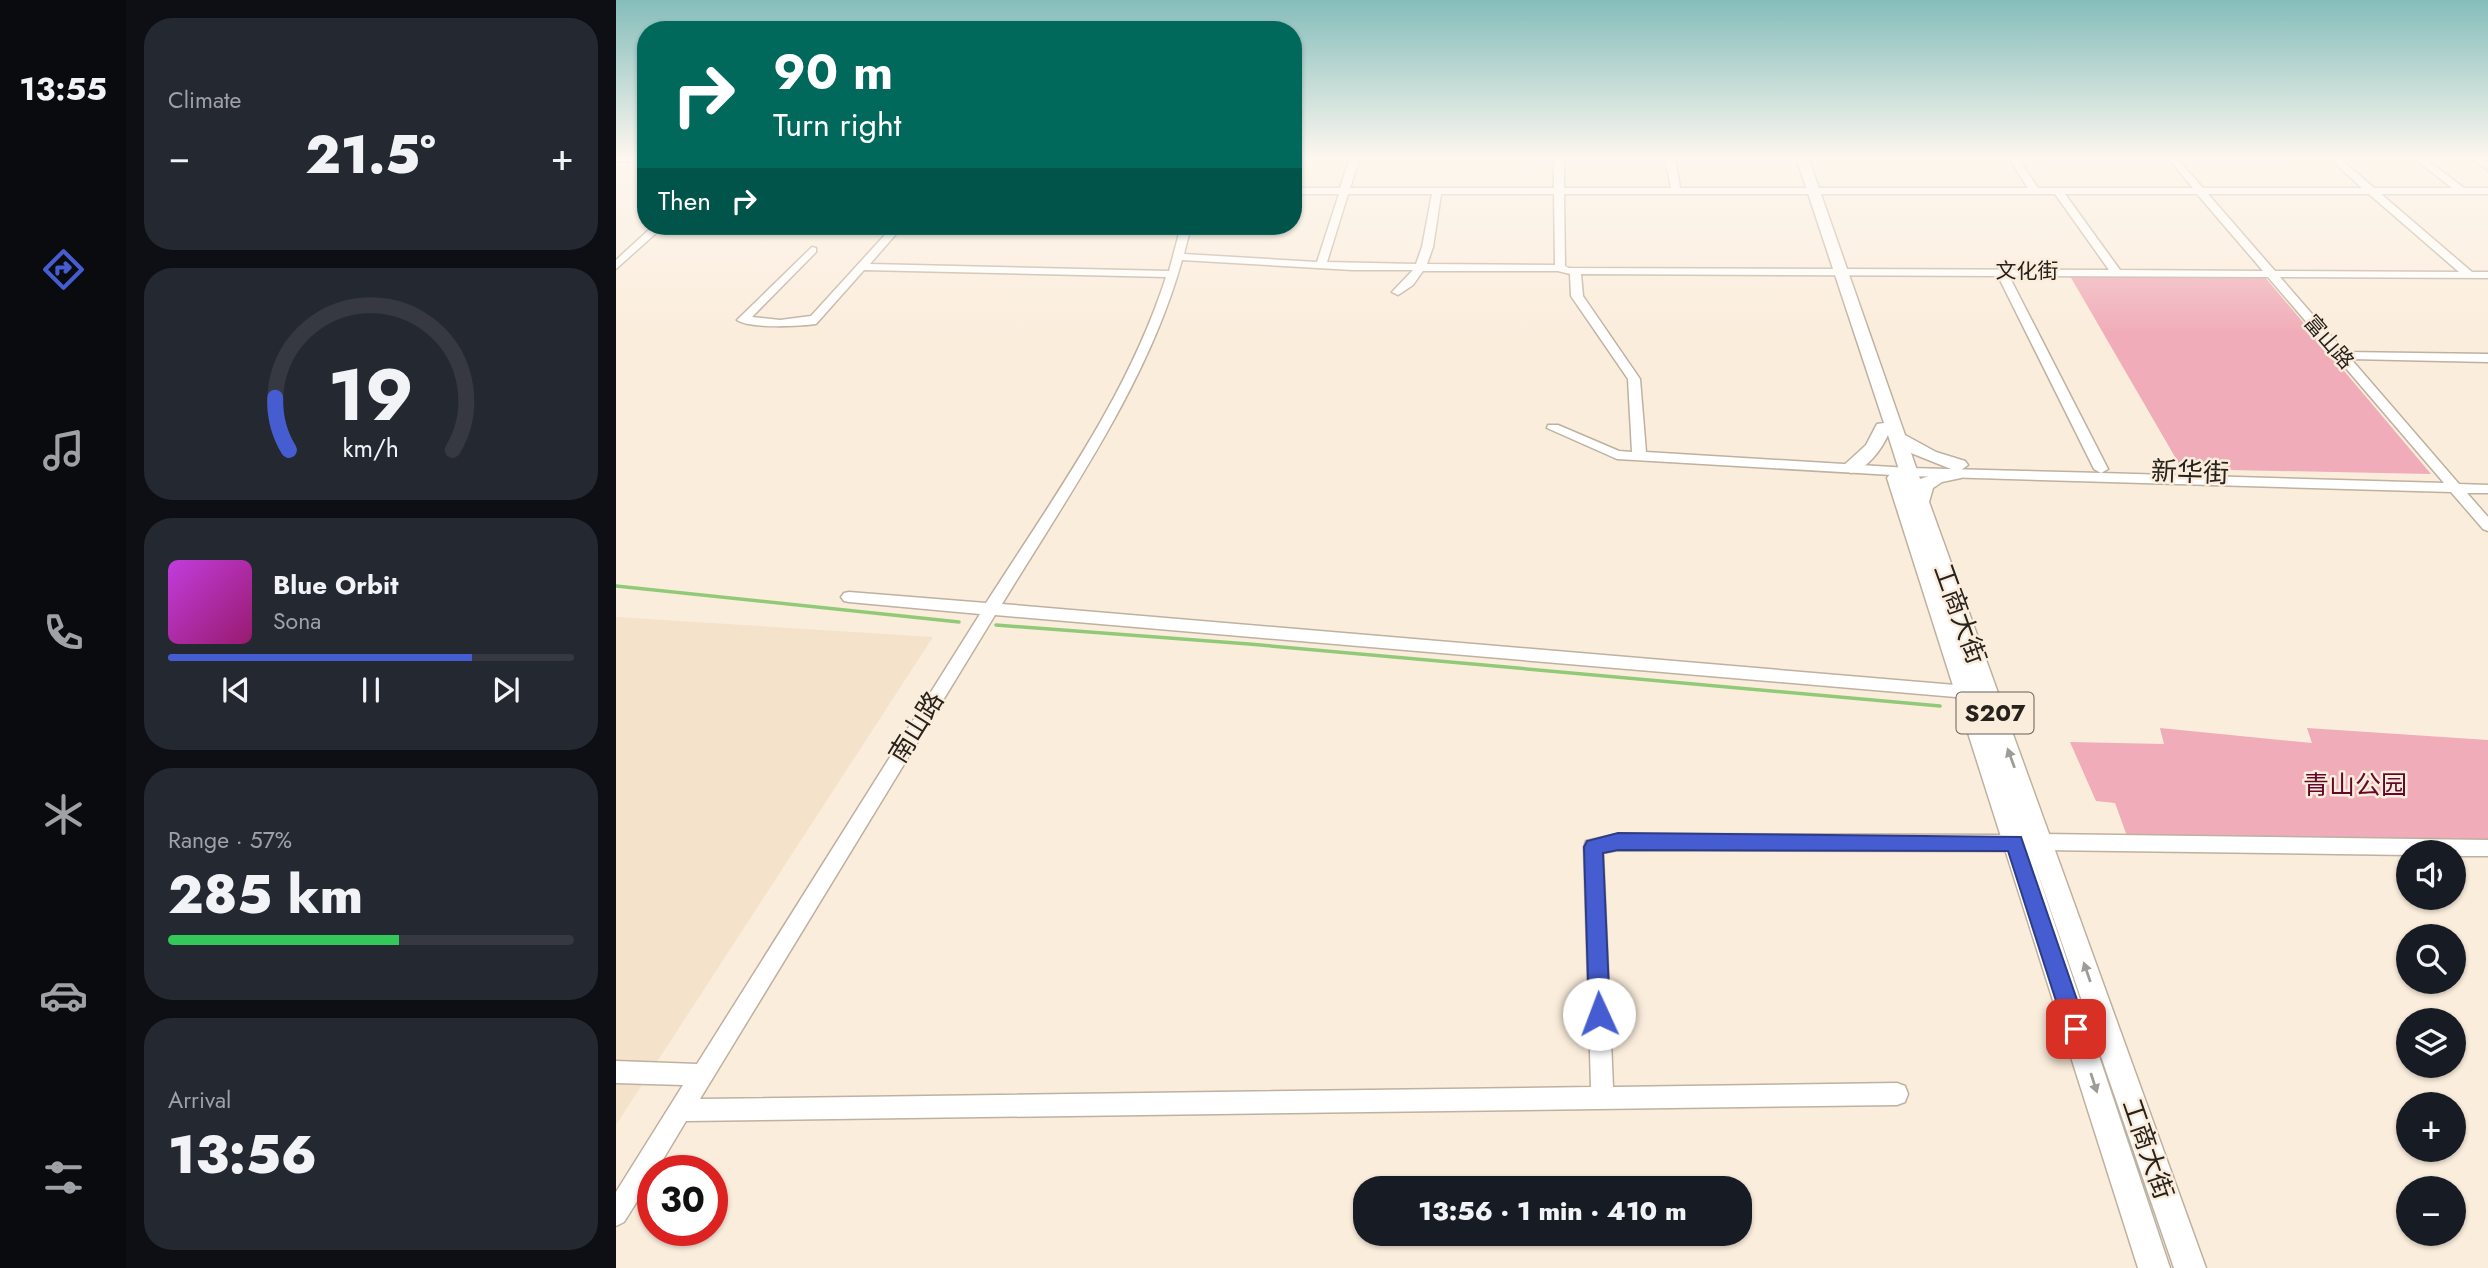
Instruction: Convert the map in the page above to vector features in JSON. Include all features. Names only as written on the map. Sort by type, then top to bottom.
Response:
[{"type":"main road","name":"工商大街","points":[[1817,216],[1892,434],[1967,692],[2154,1268]]},
{"type":"main road","points":[[1851,467],[1892,434],[1957,469]]},
{"type":"main road","name":"工商大街","points":[[1901,467],[1920,500],[2190,1268]]},
{"type":"main road","points":[[1920,500],[1920,491],[1930,480],[1957,469]]},
{"type":"street","points":[[1321,265],[1338,216]]},
{"type":"street","points":[[1398,292],[1413,282],[1423,268],[1432,216]]},
{"type":"street","points":[[1562,216],[1567,270],[1577,296],[1634,379],[1639,454]]},
{"type":"street","points":[[2076,216],[2116,272]]},
{"type":"street","name":"富山路","points":[[2221,216],[2488,526]]},
{"type":"street","points":[[2402,216],[2469,275]]},
{"type":"street","points":[[616,266],[649,235]]},
{"type":"street","points":[[811,250],[743,320],[780,323],[813,320],[890,235]]},
{"type":"street","name":"南山路","points":[[616,1214],[683,1110],[988,610],[1121,399],[1149,347],[1177,265],[1184,235]]},
{"type":"street","name":"文化街","points":[[861,267],[1321,265],[1567,270],[2488,275]]},
{"type":"street","points":[[2001,271],[2101,469]]},
{"type":"street","points":[[2340,355],[2488,358]]},
{"type":"street","name":"新华街","points":[[1553,428],[1617,455],[1639,454],[1851,467],[2453,484],[2488,482]]},
{"type":"street","name":"新华街","points":[[1957,469],[2101,469],[2453,484],[2488,489]]},
{"type":"street","points":[[849,597],[1967,692]]},
{"type":"street","points":[[1602,1098],[1593,847],[1618,842],[2015,843]]},
{"type":"street","points":[[2042,842],[2488,848]]},
{"type":"street","points":[[616,1072],[704,1075]]},
{"type":"street","points":[[683,1110],[1897,1094]]},
{"type":"shaded area","points":[[616,617],[933,637],[616,1125]]},
{"type":"green space","points":[[2070,276],[2264,276],[2431,474],[2182,469]]},
{"type":"green space","name":"青山公园","points":[[2160,728],[2312,743],[2307,728],[2488,740],[2488,841],[2127,836],[2115,803],[2096,801],[2070,742],[2164,744]]},
{"type":"waterway","points":[[616,586],[959,622]]},
{"type":"waterway","points":[[996,625],[1249,644],[1940,706]]},
{"type":"route","points":[[1599,1014],[1593,847],[1618,842],[2015,843],[2076,1029]]}]
